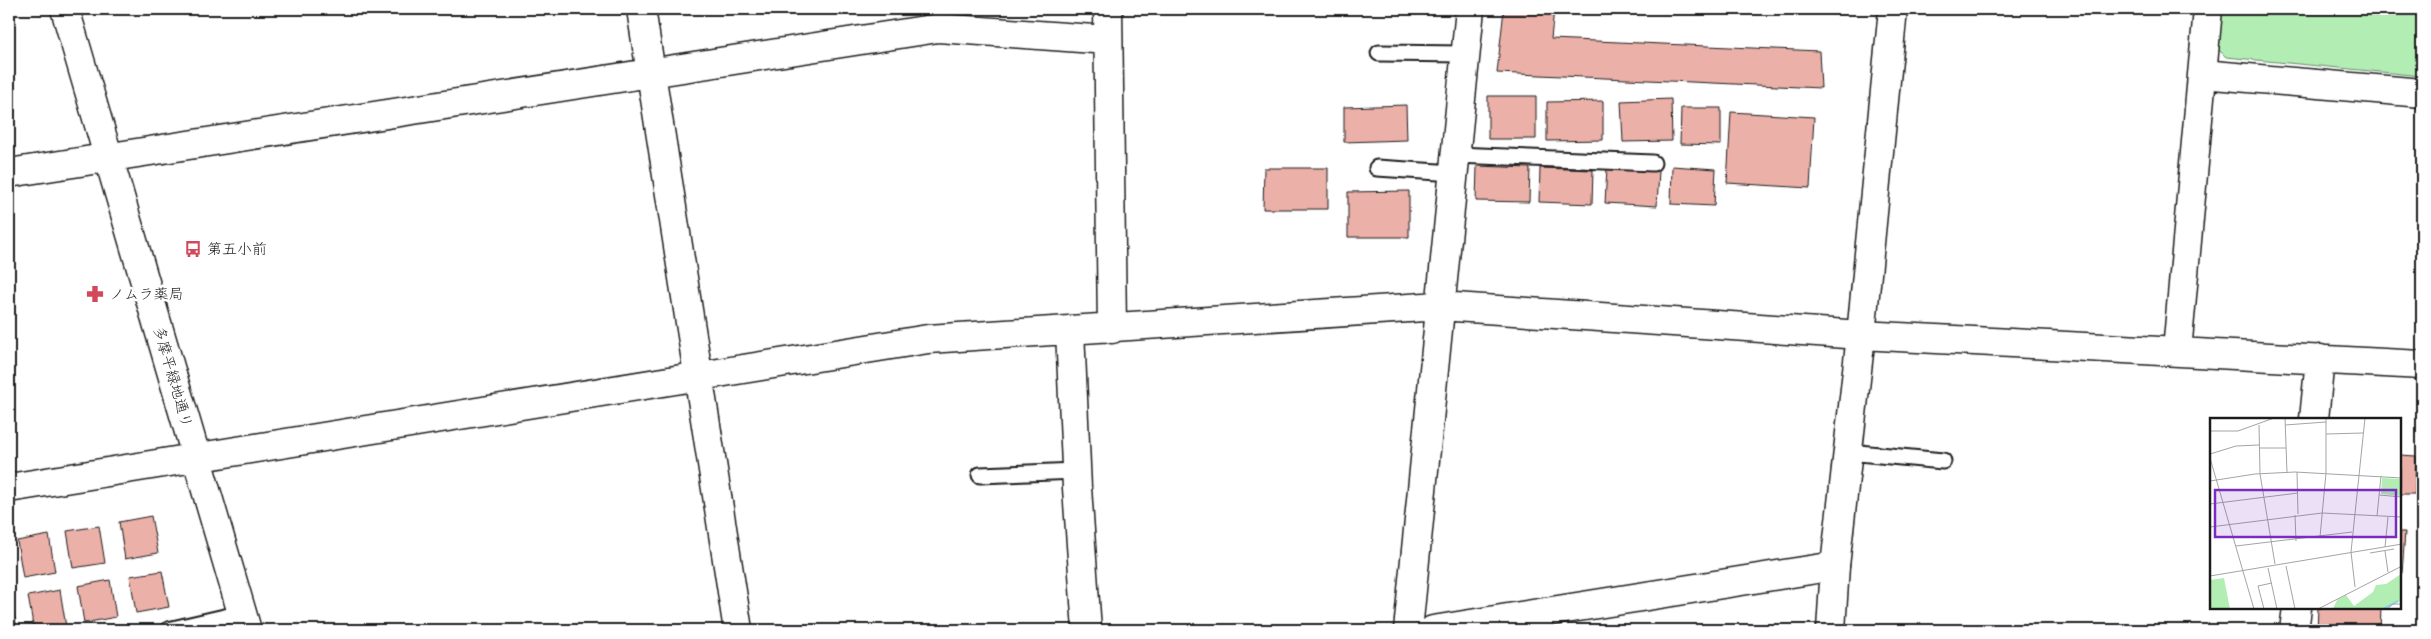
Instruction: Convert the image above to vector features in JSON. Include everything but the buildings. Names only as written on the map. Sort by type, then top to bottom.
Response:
[{"type":"street","name":"多摩平緑地通り","points":[[65,9],[245,621]]},
{"type":"street","points":[[641,9],[738,630]]},
{"type":"street","points":[[1108,9],[1112,329]]},
{"type":"street","points":[[1408,630],[1470,9]]},
{"type":"street","points":[[1831,630],[1835,566],[1861,335],[1893,9]]},
{"type":"street","points":[[2177,351],[2208,9]]},
{"type":"street","points":[[9,173],[651,71],[938,28],[1108,40]]},
{"type":"street","points":[[2202,74],[2422,93]]},
{"type":"street","points":[[9,488],[928,339],[1070,332],[1440,306],[1861,335],[2422,365]]},
{"type":"street","points":[[1070,332],[1076,472],[1087,630]]},
{"type":"street","points":[[2314,418],[2320,359]]},
{"type":"street","points":[[1433,630],[1835,566]]},
{"type":"street","points":[[2294,630],[2297,609]]},
{"type":"lane","points":[[1379,52],[1465,54]]},
{"type":"lane","points":[[1376,168],[1455,164],[1653,163]]},
{"type":"lane","points":[[1848,452],[1943,461]]},
{"type":"lane","points":[[980,476],[1076,472]]},
{"type":"lane","points":[[177,629],[245,621]]},
{"type":"green space","points":[[2220,9],[2422,9],[2422,76],[2226,57],[2217,48]]},
{"type":"place","name":"第五小前","points":[[193,249]]},
{"type":"place","name":"ノムラ薬局","points":[[95,294]]}]
